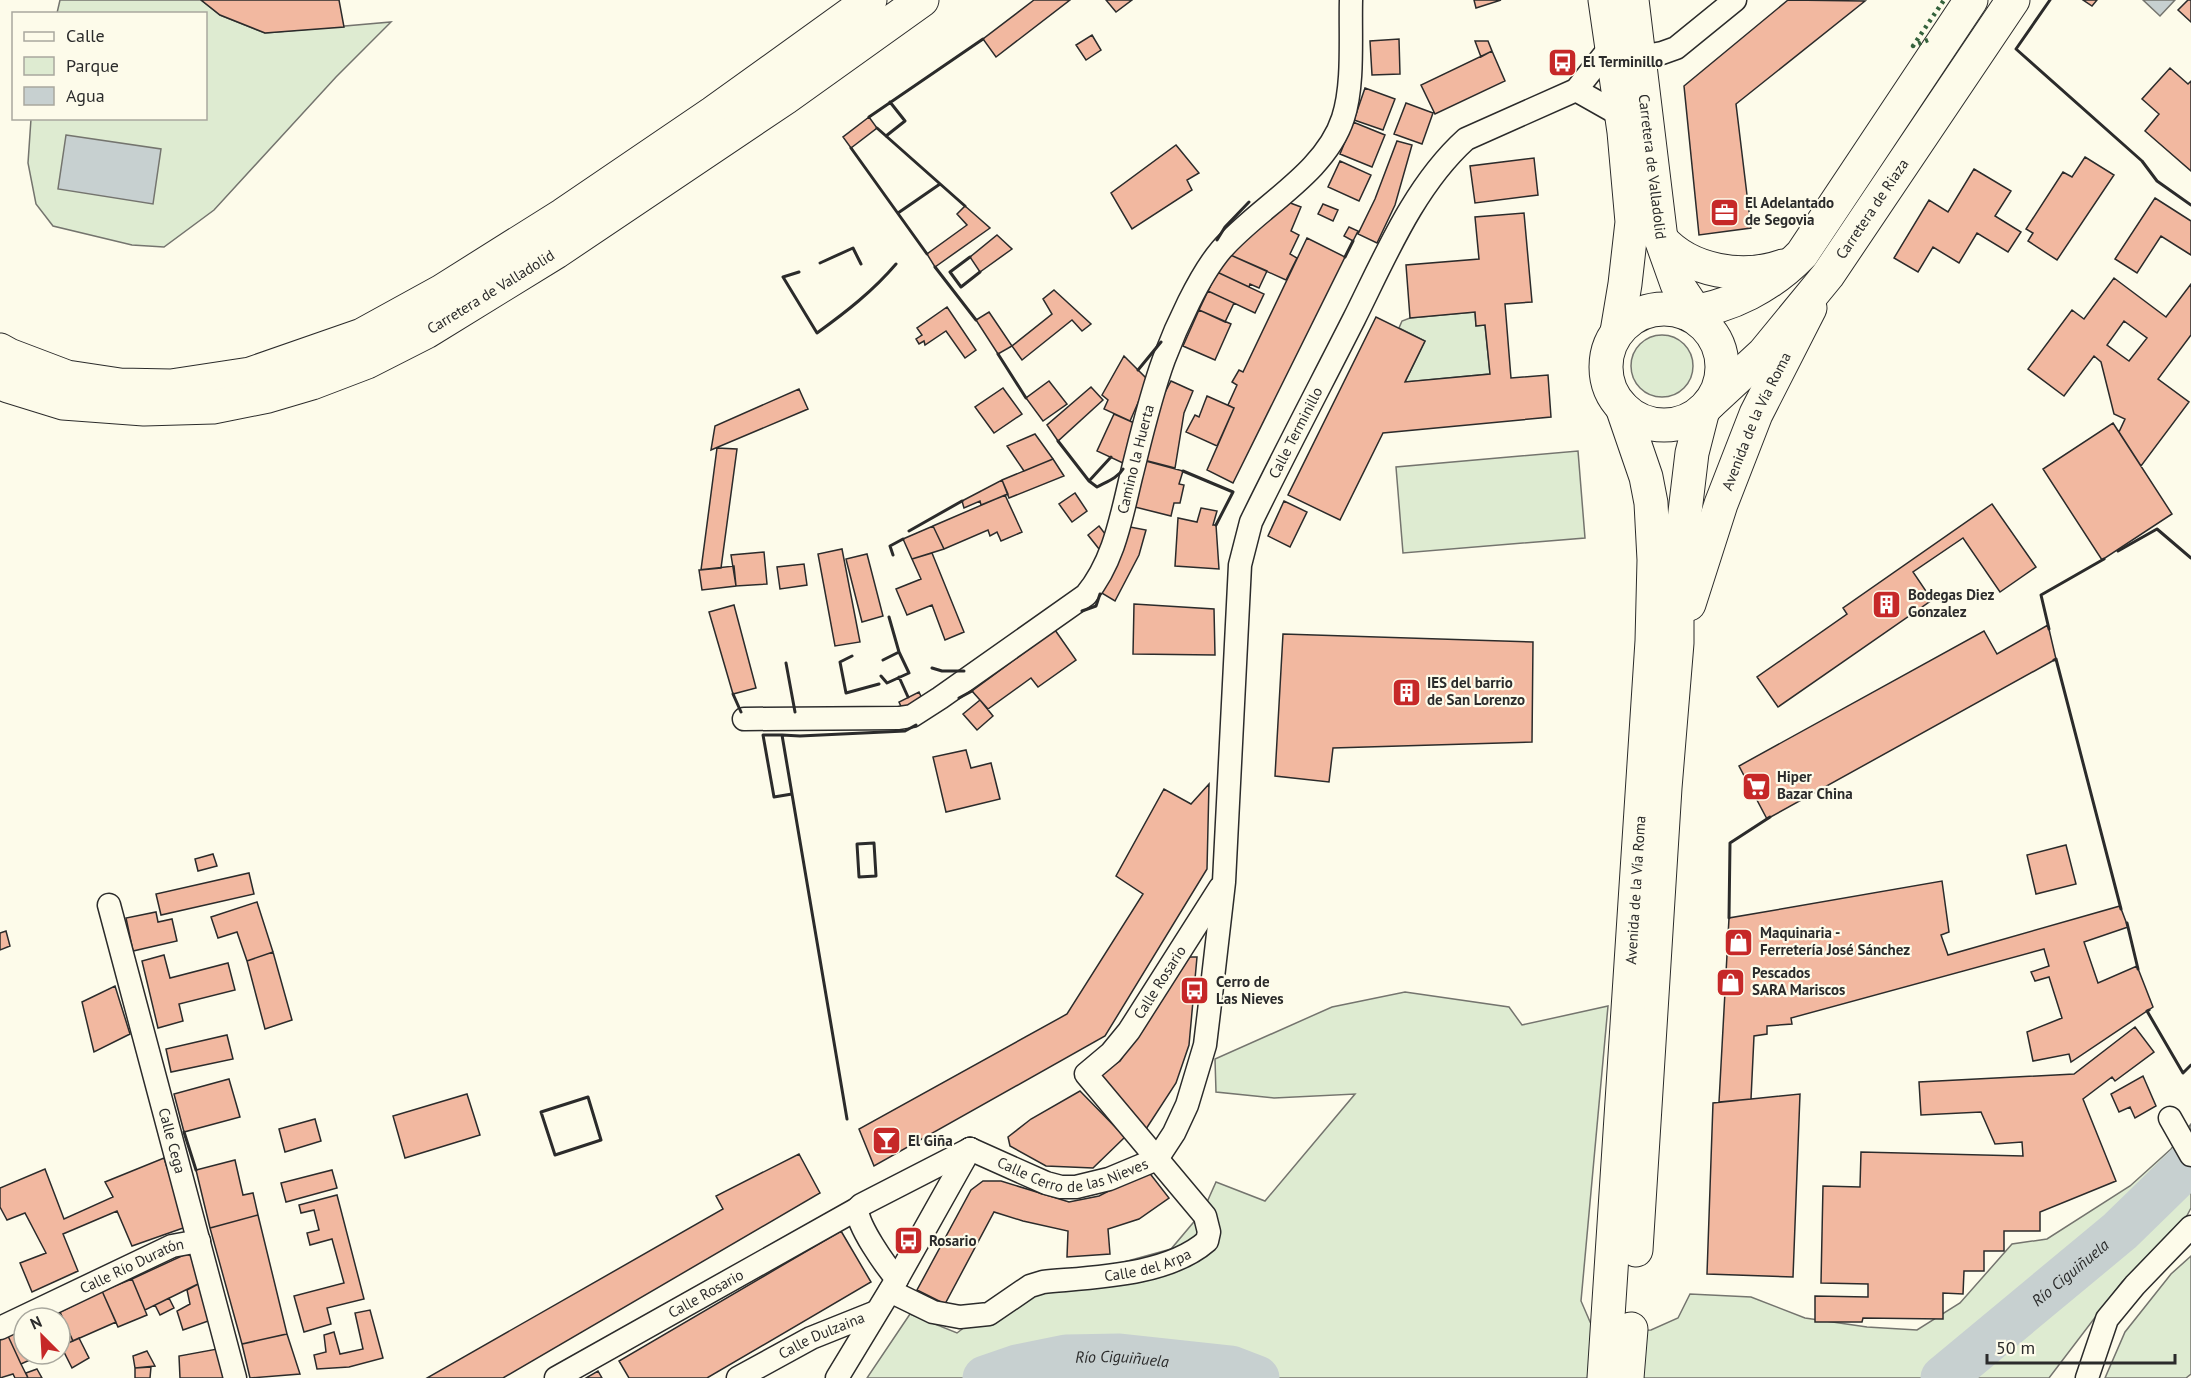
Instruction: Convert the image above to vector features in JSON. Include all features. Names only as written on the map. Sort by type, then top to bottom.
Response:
[{"type":"main road","name":"Carretera de Valladolid","points":[[0,350],[67,376],[120,385],[171,386],[250,374],[362,335],[442,291],[562,215],[713,113],[870,0]]},
{"type":"main road","name":"Carretera de Valladolid","points":[[0,382],[63,403],[144,409],[213,407],[268,396],[312,383],[367,362],[426,332],[556,252],[785,98],[922,0]]},
{"type":"main road","name":"Carretera de Valladolid","points":[[1605,0],[1626,51],[1661,239],[1674,278],[1694,316]]},
{"type":"main road","name":"Carretera de Valladolid","points":[[1617,332],[1632,222],[1622,116],[1632,0]]},
{"type":"main road","points":[[1694,316],[1760,288],[1787,269],[1802,254],[1971,0]]},
{"type":"main road","name":"Carretera de Riaza","points":[[1707,406],[1764,353],[1828,275],[2013,0]]},
{"type":"main road","points":[[1661,239],[1688,259],[1717,270],[1739,273],[1763,272],[1781,267],[1802,254]]},
{"type":"main road","name":"Avenida de la Vía Roma","points":[[1677,643],[1720,504],[1756,414],[1828,275]]},
{"type":"main road","points":[[1667,309],[1694,316],[1715,338],[1719,347],[1722,366],[1719,386],[1707,406],[1680,423],[1662,425],[1636,418],[1622,407],[1611,392],[1606,375],[1606,357],[1617,332],[1630,320],[1648,311],[1667,309]]},
{"type":"main road","name":"Avenida de la Vía Roma","points":[[1604,1378],[1620,1320],[1677,643],[1677,579],[1686,490],[1692,453],[1707,406]]},
{"type":"main road","name":"Avenida de la Vía Roma","points":[[1622,407],[1649,490],[1654,572],[1620,1320],[1627,1378]]},
{"type":"street","name":"Camino la Huerta","points":[[744,719],[912,716],[1086,595],[1095,585],[1117,537],[1146,418],[1165,358],[1200,280],[1221,250],[1244,226],[1308,171],[1336,135],[1344,118],[1349,95],[1351,0]]},
{"type":"street","points":[[1626,51],[1662,53],[1676,48],[1735,0]]},
{"type":"street","name":"Calle Terminillo","points":[[1224,882],[1240,565],[1251,522],[1401,226],[1432,177],[1455,148],[1466,139],[1575,90],[1626,51]]},
{"type":"street","points":[[1575,90],[1622,116]]},
{"type":"street","name":"Calle Rosario","points":[[1086,1074],[1111,1053],[1129,1031],[1224,882]]},
{"type":"street","name":"Calle Cerro de las Nieves","points":[[970,1149],[1046,1183],[1061,1187],[1094,1184],[1156,1159],[1174,1133],[1187,1105],[1204,1045],[1224,882]]},
{"type":"street","name":"Calle Cega","points":[[109,905],[235,1378]]},
{"type":"street","name":"Calle del Arpa","points":[[893,1285],[933,1312],[960,1317],[988,1314],[1030,1286],[1043,1282],[1147,1270],[1180,1257],[1207,1240],[1208,1222],[1086,1074]]},
{"type":"street","points":[[837,1378],[970,1149]]},
{"type":"street","name":"Calle Rosario","points":[[556,1378],[861,1205],[970,1149]]},
{"type":"street","points":[[857,1209],[858,1216],[893,1285]]},
{"type":"street","points":[[2086,1378],[2107,1319],[2135,1285],[2191,1227]]},
{"type":"street","name":"Calle Río Duratón","points":[[0,1328],[172,1246],[199,1241]]},
{"type":"street","name":"Calle Dulzaina","points":[[738,1378],[811,1338],[876,1312]]},
{"type":"green space","points":[[60,0],[201,0],[220,15],[265,33],[391,22],[336,77],[214,210],[164,247],[132,245],[53,226],[36,204],[28,163],[31,120],[207,120],[207,12],[57,12]]},
{"type":"green space","points":[[1475,312],[1476,326],[1485,325],[1490,374],[1405,382],[1425,341],[1399,328],[1402,321],[1410,318]]},
{"type":"green space","points":[[1656,335],[1668,335],[1684,344],[1691,354],[1693,366],[1691,378],[1684,388],[1668,397],[1656,397],[1645,392],[1636,383],[1631,372],[1631,360],[1636,349],[1645,340]]},
{"type":"green space","points":[[1578,451],[1585,538],[1403,553],[1396,467]]},
{"type":"green space","points":[[1405,992],[1509,1007],[1522,1025],[1608,1006],[1581,1301],[1594,1331],[1651,1330],[1678,1318],[1690,1294],[1751,1297],[1805,1318],[1867,1327],[1917,1330],[1960,1303],[2012,1244],[2047,1239],[2130,1186],[2171,1149],[2191,1124],[2191,1208],[2183,1223],[2122,1282],[2049,1378],[867,1378],[910,1314],[957,1333],[987,1310],[1048,1283],[1171,1249],[1203,1211],[1216,1182],[1265,1201],[1355,1094],[1274,1098],[1216,1092],[1215,1059],[1332,1007]]},
{"type":"green space","points":[[2191,1256],[2191,1374],[2186,1378],[2105,1378],[2125,1332],[2171,1274]]},
{"type":"water","points":[[2143,0],[2175,0],[2160,16]]},
{"type":"water","points":[[66,135],[161,149],[153,204],[58,189]]},
{"type":"building","points":[[201,0],[339,0],[344,27],[265,33],[220,15]]},
{"type":"building","points":[[1034,0],[1070,0],[996,57],[983,39]]},
{"type":"building","points":[[1106,0],[1132,0],[1116,12]]},
{"type":"building","points":[[1474,0],[1501,0],[1476,8]]},
{"type":"building","points":[[1788,0],[1865,1],[1736,104],[1751,228],[1699,235],[1684,86]]},
{"type":"building","points":[[2083,0],[2097,0],[2092,6]]},
{"type":"building","points":[[2188,0],[2191,0],[2191,22],[2178,10]]},
{"type":"building","points":[[1092,35],[1101,50],[1086,60],[1076,45]]},
{"type":"building","points":[[1399,39],[1400,74],[1372,75],[1370,41]]},
{"type":"building","points":[[1475,41],[1488,41],[1492,51],[1481,57]]},
{"type":"building","points":[[1492,51],[1505,81],[1435,114],[1421,85]]},
{"type":"building","points":[[2170,68],[2188,84],[2191,81],[2191,171],[2145,131],[2159,114],[2142,99]]},
{"type":"building","points":[[1365,88],[1395,99],[1383,130],[1354,120]]},
{"type":"building","points":[[1406,103],[1433,113],[1422,144],[1394,134]]},
{"type":"building","points":[[869,117],[877,128],[851,148],[843,137]]},
{"type":"building","points":[[1353,122],[1385,135],[1372,167],[1340,154]]},
{"type":"building","points":[[1397,141],[1412,145],[1395,205],[1377,243],[1358,234],[1375,199]]},
{"type":"building","points":[[1176,145],[1199,173],[1187,180],[1192,190],[1132,229],[1111,193]]},
{"type":"building","points":[[2085,157],[2114,175],[2057,260],[2028,241],[2033,233],[2026,229],[2063,172],[2072,177]]},
{"type":"building","points":[[1534,158],[1538,195],[1475,203],[1470,166]]},
{"type":"building","points":[[1340,161],[1371,175],[1359,201],[1328,187]]},
{"type":"building","points":[[1974,169],[2011,191],[1995,216],[2021,232],[2008,252],[1977,233],[1959,263],[1933,247],[1918,272],[1894,258],[1929,200],[1948,212]]},
{"type":"building","points":[[2155,198],[2191,221],[2191,255],[2161,236],[2137,273],[2115,259]]},
{"type":"building","points":[[1285,201],[1301,207],[1291,231],[1299,235],[1290,254],[1297,258],[1286,280],[1226,253]]},
{"type":"building","points":[[1323,204],[1338,210],[1333,221],[1318,214]]},
{"type":"building","points":[[965,206],[990,228],[935,267],[927,254],[967,225],[957,214]]},
{"type":"building","points":[[1524,213],[1532,302],[1505,304],[1511,378],[1548,375],[1551,417],[1383,433],[1340,520],[1288,495],[1376,317],[1425,341],[1405,382],[1490,374],[1485,325],[1476,326],[1475,312],[1410,318],[1406,265],[1479,259],[1475,217]]},
{"type":"building","points":[[1349,227],[1358,231],[1353,241],[1344,236]]},
{"type":"building","points":[[997,235],[1012,249],[980,272],[970,257]]},
{"type":"building","points":[[1307,238],[1345,257],[1233,483],[1207,470],[1234,408],[1228,405],[1237,385],[1232,382],[1239,370],[1243,372]]},
{"type":"building","points":[[1226,253],[1267,271],[1259,288],[1250,284],[1249,287],[1217,272]]},
{"type":"building","points":[[1217,272],[1264,294],[1255,313],[1208,291]]},
{"type":"building","points":[[2114,278],[2166,317],[2191,284],[2191,335],[2158,379],[2189,402],[2141,466],[2119,432],[2125,419],[2114,414],[2101,362],[2094,356],[2064,396],[2028,369],[2072,310],[2084,319]],"holes":[[[2124,321],[2147,338],[2129,361],[2107,345]]]},
{"type":"building","points":[[1054,290],[1091,324],[1082,331],[1072,320],[1022,360],[1012,346],[1052,314],[1043,299]]},
{"type":"building","points":[[1208,291],[1234,303],[1225,322],[1199,310]]},
{"type":"building","points":[[947,307],[976,350],[965,358],[946,331],[925,345],[924,341],[919,344],[916,339],[922,335],[917,328]]},
{"type":"building","points":[[1199,310],[1231,324],[1215,360],[1183,346]]},
{"type":"building","points":[[989,312],[1012,346],[998,354],[976,320]]},
{"type":"building","points":[[1124,356],[1148,380],[1130,421],[1104,409],[1108,400],[1102,395]]},
{"type":"building","points":[[1049,381],[1067,404],[1043,421],[1026,398]]},
{"type":"building","points":[[1171,381],[1193,391],[1184,413],[1175,468],[1144,460],[1161,400]]},
{"type":"building","points":[[1091,387],[1103,400],[1058,441],[1047,425]]},
{"type":"building","points":[[1003,388],[1022,414],[994,433],[975,407]]},
{"type":"building","points":[[799,389],[808,409],[711,450],[715,426]]},
{"type":"building","points":[[1207,396],[1234,408],[1217,446],[1186,432],[1195,415],[1199,417]]},
{"type":"building","points":[[1114,414],[1141,426],[1125,464],[1097,451]]},
{"type":"building","points":[[2113,423],[2172,514],[2102,560],[2043,469]]},
{"type":"building","points":[[1035,434],[1053,459],[1024,471],[1007,446]]},
{"type":"building","points":[[717,448],[737,449],[721,568],[701,570]]},
{"type":"building","points":[[1053,459],[1064,476],[1009,498],[1002,480]]},
{"type":"building","points":[[1142,460],[1183,471],[1179,484],[1184,485],[1180,503],[1174,503],[1171,516],[1131,506]]},
{"type":"building","points":[[1002,480],[1008,494],[981,505],[980,501],[964,508],[962,501]]},
{"type":"building","points":[[1075,493],[1087,511],[1072,522],[1059,504]]},
{"type":"building","points":[[1005,495],[1022,532],[1001,541],[997,532],[990,536],[988,530],[944,549],[933,526]]},
{"type":"building","points":[[1284,501],[1307,512],[1290,547],[1268,536]]},
{"type":"building","name":"Bodegas Diez Gonzalez","points":[[1992,504],[2036,567],[2000,592],[1963,538],[1913,572],[1932,600],[1778,707],[1757,677],[1847,614],[1843,608]]},
{"type":"building","points":[[1201,508],[1217,511],[1213,525],[1216,525],[1219,569],[1175,566],[1178,518],[1197,522]]},
{"type":"building","points":[[933,526],[944,549],[912,559],[903,539]]},
{"type":"building","points":[[1099,526],[1109,539],[1103,554],[1088,535]]},
{"type":"building","points":[[1130,527],[1146,530],[1139,555],[1115,601],[1100,592],[1124,548]]},
{"type":"building","points":[[842,549],[860,642],[835,646],[818,554]]},
{"type":"building","points":[[764,552],[767,584],[736,586],[731,555]]},
{"type":"building","points":[[932,553],[964,632],[945,640],[932,605],[907,615],[896,589],[921,579],[912,559]]},
{"type":"building","points":[[867,554],[883,616],[862,622],[846,559]]},
{"type":"building","points":[[804,564],[807,585],[780,589],[777,567]]},
{"type":"building","points":[[734,566],[736,586],[702,590],[699,570]]},
{"type":"building","points":[[1134,604],[1214,609],[1215,655],[1133,654]]},
{"type":"building","points":[[734,605],[756,688],[733,694],[709,612]]},
{"type":"building","points":[[2048,625],[2056,659],[1767,819],[1739,766],[1984,631],[1997,654]]},
{"type":"building","points":[[1055,630],[1076,660],[1038,687],[1031,678],[988,709],[972,691]]},
{"type":"building","name":"IES del barrio de San Lorenzo","points":[[1283,634],[1533,642],[1532,742],[1333,748],[1329,782],[1275,776]]},
{"type":"building","points":[[919,692],[924,703],[904,713],[899,702]]},
{"type":"building","points":[[980,700],[993,716],[977,730],[963,714]]},
{"type":"building","points":[[966,750],[971,768],[991,763],[1000,799],[946,812],[933,757]]},
{"type":"building","points":[[1209,784],[1207,869],[1105,1036],[874,1166],[859,1129],[1067,1014],[1143,894],[1116,876],[1164,789],[1191,804]]},
{"type":"building","points":[[2066,845],[2076,884],[2036,894],[2027,855]]},
{"type":"building","points":[[213,854],[217,866],[198,871],[195,859]]},
{"type":"building","points":[[249,873],[254,894],[161,915],[156,894]]},
{"type":"building","points":[[1942,881],[1949,932],[1941,935],[1948,955],[2120,906],[2128,927],[2084,942],[2098,983],[2137,966],[2153,1007],[2071,1062],[2069,1054],[2033,1061],[2027,1032],[2062,1018],[2049,977],[2035,981],[2031,972],[2049,966],[2044,949],[1791,1018],[1792,1024],[1767,1026],[1767,1034],[1754,1036],[1751,1099],[1719,1102],[1729,918]]},
{"type":"building","points":[[257,902],[273,952],[247,961],[237,932],[218,938],[211,917]]},
{"type":"building","points":[[156,912],[158,922],[172,919],[177,941],[133,951],[126,918]]},
{"type":"building","points":[[6,931],[10,946],[0,950],[0,933]]},
{"type":"building","points":[[273,952],[292,1020],[265,1029],[247,961]]},
{"type":"building","points":[[164,955],[170,978],[228,963],[235,990],[179,1004],[183,1021],[158,1028],[142,961]]},
{"type":"building","points":[[1187,957],[1197,957],[1189,1045],[1176,1083],[1146,1129],[1095,1077],[1120,1061]]},
{"type":"building","points":[[115,986],[130,1034],[94,1052],[82,1002]]},
{"type":"building","points":[[2135,1027],[2154,1052],[2115,1081],[2112,1077],[2083,1099],[2116,1181],[2040,1212],[2040,1231],[2004,1231],[2004,1251],[1984,1251],[1984,1271],[1964,1271],[1963,1294],[1943,1293],[1943,1319],[1863,1318],[1862,1322],[1815,1322],[1815,1296],[1868,1297],[1868,1284],[1821,1283],[1823,1186],[1860,1187],[1861,1152],[2023,1156],[2022,1142],[1995,1144],[1981,1112],[1921,1115],[1919,1082],[2074,1074]]},
{"type":"building","points":[[227,1035],[233,1059],[171,1072],[166,1049]]},
{"type":"building","points":[[2143,1076],[2156,1106],[2135,1118],[2130,1107],[2119,1112],[2111,1094]]},
{"type":"building","points":[[229,1079],[240,1117],[184,1132],[174,1094]]},
{"type":"building","points":[[1080,1091],[1125,1137],[1093,1168],[1046,1166],[1010,1146],[1008,1137],[1031,1119]]},
{"type":"building","points":[[467,1094],[480,1135],[405,1158],[393,1116]]},
{"type":"building","points":[[1800,1094],[1793,1277],[1707,1274],[1713,1103]]},
{"type":"building","points":[[315,1119],[321,1141],[285,1152],[279,1129]]},
{"type":"building","points":[[799,1154],[820,1193],[503,1378],[427,1378],[723,1209],[716,1196]]},
{"type":"building","points":[[164,1158],[186,1227],[132,1246],[117,1211],[63,1234],[78,1271],[32,1292],[20,1263],[46,1253],[25,1213],[7,1220],[0,1207],[0,1188],[45,1169],[64,1219],[113,1197],[105,1182]]},
{"type":"building","points":[[235,1160],[243,1195],[253,1193],[258,1215],[210,1228],[196,1170]]},
{"type":"building","points":[[332,1170],[337,1188],[286,1202],[281,1183]]},
{"type":"building","points":[[1148,1171],[1169,1198],[1139,1219],[1108,1229],[1110,1254],[1067,1257],[1068,1231],[994,1212],[945,1304],[917,1290],[971,1190],[983,1181],[1001,1181],[1069,1202],[1099,1196]]},
{"type":"building","points":[[337,1195],[364,1299],[327,1308],[331,1324],[304,1332],[294,1296],[344,1283],[332,1239],[310,1245],[307,1233],[319,1230],[314,1210],[301,1213],[299,1205]]},
{"type":"building","points":[[258,1215],[287,1334],[242,1344],[210,1228]]},
{"type":"building","points":[[841,1231],[871,1282],[707,1378],[629,1378],[619,1361]]},
{"type":"building","points":[[186,1254],[195,1257],[202,1282],[145,1310],[132,1279]]},
{"type":"building","points":[[132,1279],[147,1315],[118,1327],[102,1291]]},
{"type":"building","points":[[202,1282],[211,1320],[183,1330],[177,1311],[190,1304],[187,1290]]},
{"type":"building","points":[[102,1291],[116,1322],[73,1341],[72,1306]]},
{"type":"building","points":[[169,1298],[174,1308],[160,1315],[155,1305]]},
{"type":"building","points":[[370,1310],[383,1358],[349,1367],[317,1369],[314,1355],[326,1352],[324,1335],[334,1332],[340,1354],[363,1349],[355,1313]]},
{"type":"building","points":[[287,1334],[300,1374],[250,1378],[242,1344]]},
{"type":"building","points":[[8,1336],[12,1344],[12,1366],[22,1366],[28,1378],[15,1378],[13,1374],[0,1378],[0,1340]]},
{"type":"building","points":[[79,1338],[89,1358],[72,1368],[71,1366],[72,1341]]},
{"type":"building","points":[[217,1349],[224,1378],[180,1378],[179,1356]]},
{"type":"building","points":[[147,1351],[155,1366],[135,1368],[133,1356]]},
{"type":"building","points":[[151,1367],[150,1378],[135,1378],[135,1368]]},
{"type":"building","points":[[37,1369],[42,1378],[28,1378],[26,1373]]},
{"type":"building","points":[[598,1371],[602,1378],[586,1378]]},
{"type":"waterway","name":"Río Ciguiñuela","points":[[1943,1378],[2120,1231],[2191,1162]]},
{"type":"waterway","name":"Río Ciguiñuela","points":[[985,1378],[1017,1367],[1066,1357],[1120,1356],[1231,1368],[1257,1378]]},
{"type":"hedge","points":[[1928,40],[1913,46],[1944,0]]},
{"type":"wall","points":[[2050,0],[2016,49],[2142,161],[2157,181],[2191,205]]},
{"type":"wall","points":[[869,117],[983,39]]},
{"type":"wall","points":[[886,136],[905,121],[890,102]]},
{"type":"wall","points":[[877,128],[965,206]]},
{"type":"wall","points":[[851,148],[927,254]]},
{"type":"wall","points":[[898,213],[940,184]]},
{"type":"wall","points":[[1217,240],[1225,227],[1249,202]]},
{"type":"wall","points":[[1345,257],[1353,241]]},
{"type":"wall","points":[[820,263],[853,248],[861,264]]},
{"type":"wall","points":[[970,257],[950,272],[961,287],[980,272]]},
{"type":"wall","points":[[799,272],[783,277],[817,333],[859,301],[896,264]]},
{"type":"wall","points":[[935,267],[976,320]]},
{"type":"wall","points":[[1138,370],[1161,342]]},
{"type":"wall","points":[[998,354],[1026,398]]},
{"type":"wall","points":[[1058,441],[1089,481],[1111,457]]},
{"type":"wall","points":[[1089,481],[1097,487],[1115,477],[1123,469]]},
{"type":"wall","points":[[1183,471],[1233,492],[1216,525]]},
{"type":"wall","points":[[909,531],[962,501]]},
{"type":"wall","points":[[2118,551],[2157,529],[2191,558]]},
{"type":"wall","points":[[893,555],[890,546],[903,539]]},
{"type":"wall","points":[[2049,629],[2041,595],[2104,559]]},
{"type":"wall","points":[[1082,611],[1096,606],[1100,594]]},
{"type":"wall","points":[[881,676],[887,683],[909,673],[899,652],[889,617]]},
{"type":"wall","points":[[883,660],[899,652]]},
{"type":"wall","points":[[852,656],[840,662],[846,693],[879,684]]},
{"type":"wall","points":[[2054,660],[2056,659],[2121,909]]},
{"type":"wall","points":[[786,663],[795,712]]},
{"type":"wall","points":[[932,668],[942,671],[964,671]]},
{"type":"wall","points":[[899,677],[908,697]]},
{"type":"wall","points":[[959,698],[972,691]]},
{"type":"wall","points":[[733,694],[741,712]]},
{"type":"wall","points":[[847,1119],[782,735],[905,731],[916,725]]},
{"type":"wall","points":[[782,735],[763,735],[774,797],[792,794]]},
{"type":"wall","points":[[1729,918],[1730,843],[1770,817]]},
{"type":"wall","points":[[874,843],[876,876],[859,877],[857,844],[874,843]]},
{"type":"wall","points":[[2127,923],[2138,969]]},
{"type":"wall","points":[[2149,1010],[2147,1011],[2183,1073],[2191,1065]]},
{"type":"wall","points":[[588,1097],[601,1140],[555,1155],[541,1112],[588,1097]]},
{"type":"wall","points":[[184,1132],[196,1170]]},
{"type":"place","name":"El Terminillo","points":[[1562,62]]},
{"type":"place","name":"El Adelantado de Segovia","points":[[1724,212]]},
{"type":"place","name":"Bodegas Diez Gonzalez","points":[[1887,604]]},
{"type":"place","name":"IES del barrio de San Lorenzo","points":[[1406,692]]},
{"type":"place","name":"Hiper Bazar China","points":[[1756,786]]},
{"type":"place","name":"Maquinaria - Ferretería José Sánchez","points":[[1739,942]]},
{"type":"place","name":"Pescados SARA Mariscos","points":[[1731,982]]},
{"type":"place","name":"Cerro de Las Nieves","points":[[1195,991]]},
{"type":"place","name":"El Giña","points":[[887,1141]]},
{"type":"place","name":"Rosario","points":[[908,1241]]}]
